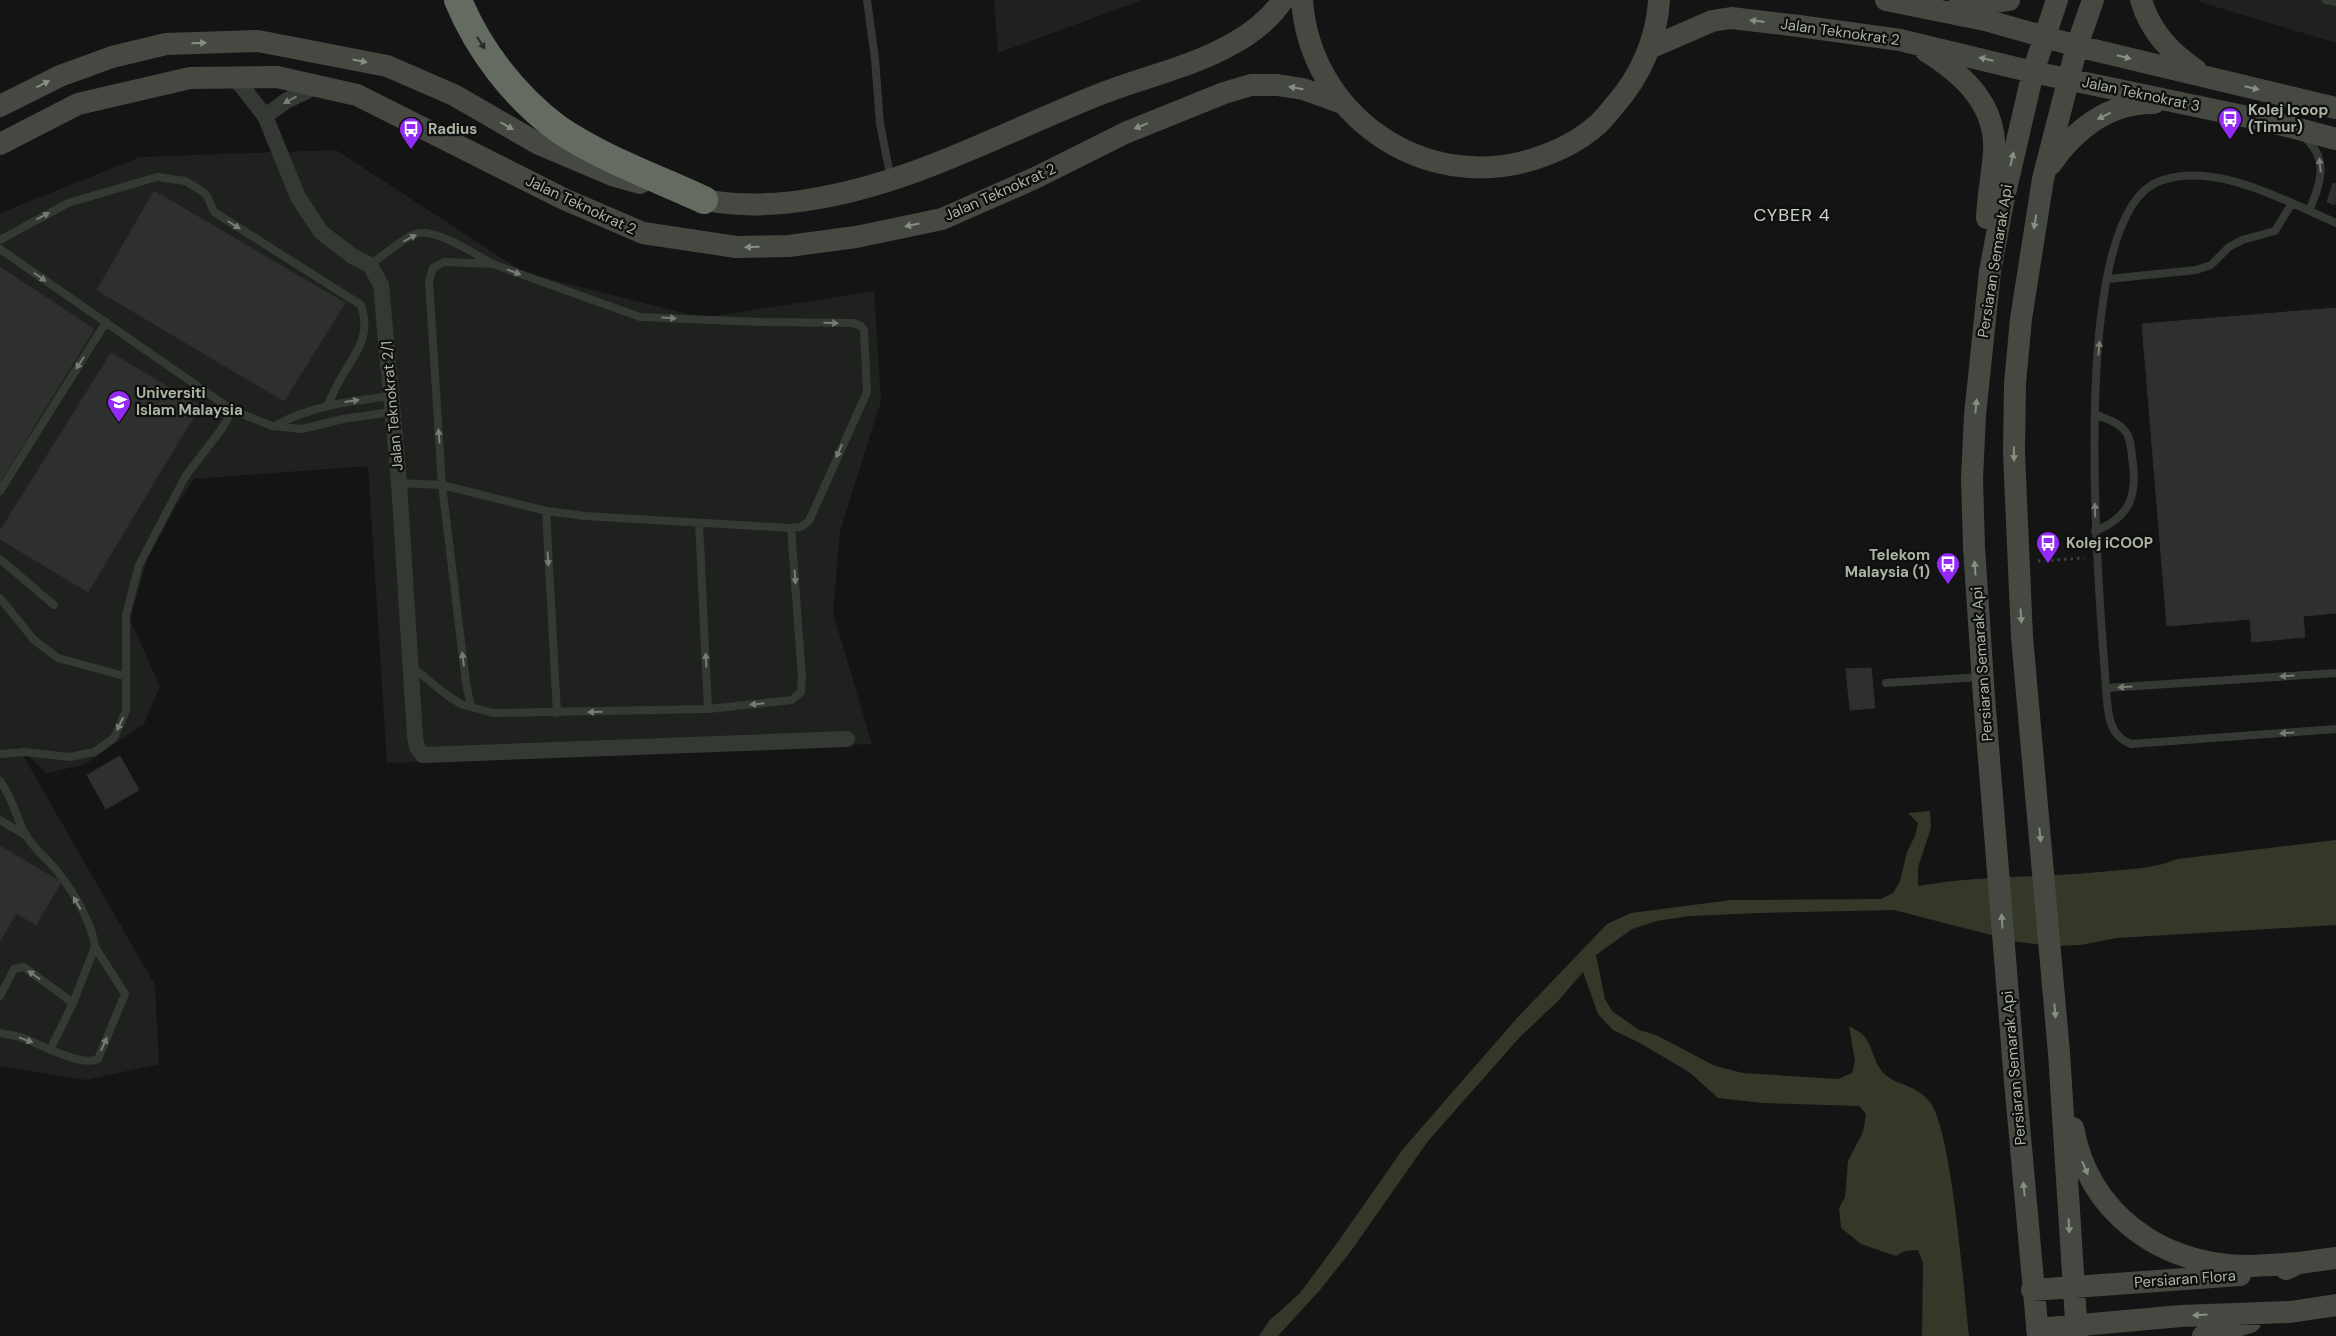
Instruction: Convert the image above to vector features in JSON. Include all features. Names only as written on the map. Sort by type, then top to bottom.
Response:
[{"type":"highway","points":[[458,0],[467,21],[496,66],[525,101],[538,112],[558,128],[602,153],[704,200]]},
{"type":"main road","points":[[0,106],[60,76],[112,57],[166,44],[258,41],[387,66],[454,95],[537,143],[615,176],[704,200],[743,204],[782,204],[821,198],[891,181],[1100,94],[1193,63],[1233,44],[1273,14],[1282,0]]},
{"type":"main road","points":[[1302,0],[1304,25],[1318,66],[1342,103],[1376,136],[1418,158],[1465,168],[1512,166],[1557,151],[1597,126],[1628,90],[1650,48],[1658,16],[1659,0]]},
{"type":"main road","points":[[1886,0],[2043,36]]},
{"type":"main road","points":[[1926,8],[1972,7],[2009,0]]},
{"type":"main road","name":"Persiaran Semarak Api","points":[[2037,1332],[2032,1290],[1983,677],[1974,547],[1972,479],[1975,415],[1988,287],[2003,202],[2033,72],[2043,36],[2057,0]]},
{"type":"main road","points":[[2077,1330],[2058,1053],[2018,563],[2014,452],[2015,384],[2028,267],[2044,174],[2077,46],[2093,0]]},
{"type":"main road","points":[[2140,0],[2150,21],[2169,50],[2204,76]]},
{"type":"main road","name":"Jalan Teknokrat 2","points":[[1650,48],[1712,21],[1731,18],[1915,43],[2033,72]]},
{"type":"main road","name":"Jalan Teknokrat 3","points":[[2043,36],[2077,46],[2336,108]]},
{"type":"main road","points":[[1915,43],[1960,75],[1986,106],[1992,123],[1994,152],[1988,213],[1988,287]]},
{"type":"main road","name":"Jalan Teknokrat 3","points":[[2033,72],[2185,103],[2336,139]]},
{"type":"main road","name":"Jalan Teknokrat 2","points":[[0,144],[78,104],[190,78],[277,77],[357,95],[564,199],[643,233],[736,247],[789,246],[856,237],[942,219],[1035,178],[1125,133],[1224,93],[1251,85],[1277,85],[1303,89],[1342,103]]},
{"type":"main road","points":[[2044,174],[2066,143],[2098,118],[2137,103],[2185,103]]},
{"type":"main road","points":[[2058,1053],[2079,1152],[2096,1190],[2123,1220],[2141,1234],[2166,1248],[2188,1256],[2244,1266],[2299,1263]]},
{"type":"main road","name":"Persiaran Flora","points":[[2032,1290],[2274,1273],[2299,1263],[2336,1258]]},
{"type":"main road","points":[[2037,1332],[2077,1330],[2181,1316],[2290,1312],[2336,1305]]},
{"type":"main road","points":[[2203,1336],[2290,1312]]},
{"type":"street","points":[[230,77],[240,84],[265,116],[298,197],[321,232],[352,256],[370,265]]},
{"type":"street","points":[[265,116],[286,101],[317,86]]},
{"type":"street","name":"Jalan Teknokrat 2/1","points":[[370,265],[381,285],[399,483],[415,737],[417,748],[423,755],[847,739]]},
{"type":"lane","points":[[867,0],[875,59],[880,124],[891,181]]},
{"type":"lane","points":[[2326,0],[2336,2]]},
{"type":"lane","points":[[2294,128],[2310,142],[2319,154],[2322,166],[2318,190],[2308,211]]},
{"type":"lane","points":[[0,240],[68,203],[157,177],[185,181],[207,196],[214,212],[361,305],[366,319],[362,346],[345,371],[327,406]]},
{"type":"lane","points":[[2336,223],[2273,194],[2230,180],[2177,177],[2159,181],[2145,189],[2134,200],[2123,224],[2102,309],[2096,414],[2095,531],[2106,688],[2112,729],[2118,738],[2131,744],[2336,729]]},
{"type":"lane","points":[[2108,279],[2196,270],[2211,265],[2229,247],[2242,240],[2275,231],[2292,203]]},
{"type":"lane","points":[[370,265],[413,234],[428,233],[456,243],[493,264],[640,317],[759,322],[853,323],[861,326],[864,330],[867,392],[809,521],[801,527],[699,523],[546,511],[442,485],[399,483]]},
{"type":"lane","points":[[0,249],[232,410],[272,426],[302,428],[343,419],[391,404]]},
{"type":"lane","points":[[471,707],[466,683],[442,485],[430,275],[433,268],[444,262],[493,264]]},
{"type":"lane","points":[[0,491],[106,322]]},
{"type":"lane","points":[[272,426],[300,412],[327,406],[391,404]]},
{"type":"lane","points":[[0,754],[24,752],[70,757],[94,752],[114,738],[126,711],[124,676],[126,615],[139,565],[185,477],[223,427],[232,410]]},
{"type":"lane","points":[[2095,531],[2112,524],[2125,511],[2134,486],[2135,475],[2128,436],[2118,424],[2096,414]]},
{"type":"lane","points":[[546,511],[557,713]]},
{"type":"lane","points":[[699,523],[708,708]]},
{"type":"lane","points":[[412,666],[448,696],[471,707],[494,713],[708,708],[792,700],[801,692],[802,678],[791,528]]},
{"type":"lane","points":[[0,559],[54,606]]},
{"type":"lane","points":[[0,598],[34,640],[58,658],[124,676]]},
{"type":"lane","points":[[2106,688],[2336,673]]},
{"type":"lane","points":[[1886,683],[1983,677]]},
{"type":"lane","points":[[0,781],[8,791],[27,836],[60,875],[91,928],[95,947],[125,994],[98,1059],[91,1062],[50,1050],[22,1038],[0,1033]]},
{"type":"lane","points":[[0,820],[27,836]]},
{"type":"lane","points":[[50,1050],[73,1003],[95,947]]},
{"type":"lane","points":[[0,996],[14,969],[24,967],[73,1003]]},
{"type":"path","points":[[2018,563],[2097,557]]},
{"type":"shaded area","points":[[994,0],[1142,0],[998,53]]},
{"type":"shaded area","points":[[2200,0],[2336,0],[2336,43],[2200,2]]},
{"type":"shaded area","points":[[336,150],[525,273],[703,318],[874,291],[881,401],[840,531],[833,613],[872,744],[387,763],[368,466],[194,479],[175,508],[147,560],[130,620],[160,686],[144,724],[84,765],[46,773],[17,745],[155,985],[159,1064],[86,1080],[0,1066],[0,213],[140,157]]},
{"type":"shaded area","points":[[1930,811],[1931,828],[1918,867],[1918,886],[1990,878],[2136,869],[2177,859],[2336,840],[2336,925],[2117,938],[2080,945],[2056,946],[2018,942],[1894,910],[1760,913],[1689,916],[1657,921],[1632,929],[1596,955],[1605,999],[1612,1011],[1639,1030],[1656,1035],[1715,1066],[1743,1073],[1838,1079],[1852,1073],[1855,1061],[1849,1026],[1861,1033],[1866,1039],[1882,1072],[1892,1080],[1924,1095],[1937,1117],[1944,1142],[1956,1212],[1969,1336],[1922,1336],[1923,1263],[1918,1250],[1905,1251],[1896,1256],[1861,1244],[1841,1228],[1839,1208],[1845,1197],[1848,1161],[1863,1132],[1866,1114],[1859,1106],[1763,1103],[1718,1098],[1689,1072],[1638,1042],[1613,1030],[1598,1014],[1583,972],[1558,1001],[1520,1037],[1428,1141],[1351,1251],[1320,1290],[1278,1336],[1259,1336],[1269,1321],[1300,1293],[1403,1149],[1517,1018],[1607,924],[1631,913],[1731,900],[1881,899],[1893,893],[1900,881],[1907,852],[1915,836],[1918,823],[1908,813]]},
{"type":"building","points":[[2333,183],[2336,184],[2335,205],[2327,202]]},
{"type":"building","points":[[154,191],[345,303],[284,401],[97,290]]},
{"type":"building","points":[[0,267],[94,329],[0,482]]},
{"type":"building","points":[[2336,308],[2336,613],[2303,616],[2305,637],[2252,642],[2250,619],[2167,626],[2142,324]]},
{"type":"building","points":[[111,353],[200,406],[88,592],[0,539],[0,531]]},
{"type":"building","points":[[1871,668],[1875,708],[1850,710],[1846,669]]},
{"type":"building","points":[[120,756],[139,790],[106,809],[87,775]]},
{"type":"building","points":[[0,846],[61,882],[36,925],[16,913],[0,941]]},
{"type":"place","name":"Kolej Icoop (Timur)","points":[[2230,140]]},
{"type":"place","name":"Radius","points":[[411,150]]},
{"type":"place","name":"Universiti Islam Malaysia","points":[[119,423]]},
{"type":"place","name":"Kolej iCOOP","points":[[2048,564]]},
{"type":"place","name":"Telekom Malaysia (1)","points":[[1948,585]]},
{"type":"district","name":"CYBER 4","points":[[1792,215]]}]
